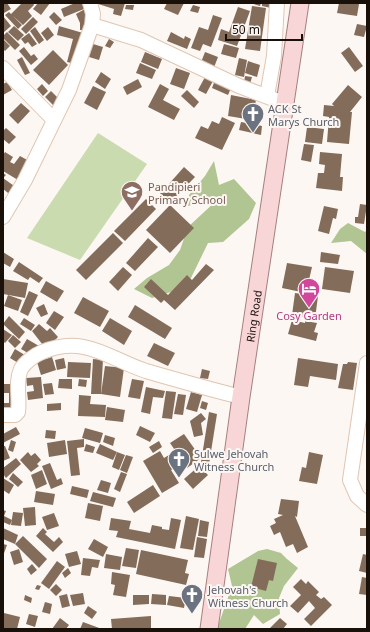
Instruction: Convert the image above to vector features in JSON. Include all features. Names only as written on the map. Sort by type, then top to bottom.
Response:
[{"type":"main road","name":"Ring Road","points":[[209,629],[241,397],[300,3]]},
{"type":"street","points":[[3,217],[25,180],[68,90],[92,25],[93,14],[90,3]]},
{"type":"street","points":[[267,96],[274,56],[276,3]]},
{"type":"street","points":[[92,25],[141,40],[239,86],[284,103]]},
{"type":"street","points":[[3,68],[53,119]]},
{"type":"street","points":[[3,414],[15,415],[18,412],[19,382],[22,368],[36,354],[53,347],[70,346],[95,349],[145,370],[241,397]]},
{"type":"street","points":[[367,363],[350,480],[357,496],[367,505]]},
{"type":"green space","points":[[98,133],[147,164],[80,260],[27,238]]},
{"type":"green space","points":[[214,161],[219,185],[234,179],[256,203],[249,219],[223,242],[208,243],[191,278],[171,292],[152,298],[134,289],[147,278],[169,265],[180,250],[188,227],[216,201],[188,206],[189,195],[205,176]]},
{"type":"green space","points":[[348,223],[365,232],[367,230],[367,254],[351,241],[331,243],[340,229]]},
{"type":"green space","points":[[267,549],[281,553],[298,568],[284,586],[279,598],[280,614],[263,624],[254,615],[245,629],[217,629],[232,586],[228,569],[258,551]]},
{"type":"building","points":[[3,3],[7,3],[11,9],[4,13]]},
{"type":"building","points":[[22,3],[33,3],[34,5],[28,11],[32,16],[23,25],[13,16],[22,25],[18,29],[5,15],[9,12],[11,14]]},
{"type":"building","points":[[38,3],[50,3],[41,15],[33,9]]},
{"type":"building","points":[[75,3],[82,3],[84,9],[64,17],[61,9]]},
{"type":"building","points":[[95,3],[125,3],[121,16],[113,14],[114,9]]},
{"type":"building","points":[[167,3],[184,3],[178,15],[164,9]]},
{"type":"building","points":[[250,3],[261,3],[260,6]]},
{"type":"building","points":[[262,3],[272,3],[271,8],[262,6]]},
{"type":"building","points":[[339,3],[359,4],[357,16],[337,13]]},
{"type":"building","points":[[126,5],[134,5],[133,10],[125,9]]},
{"type":"building","points":[[193,5],[200,7],[198,13],[190,11]]},
{"type":"building","points":[[252,6],[266,8],[260,51],[245,49]]},
{"type":"building","points":[[238,7],[250,11],[237,46],[218,40],[221,29],[229,32]]},
{"type":"building","points":[[85,9],[89,30],[80,30],[80,23],[76,14]]},
{"type":"building","points":[[54,12],[62,20],[56,25],[49,17]]},
{"type":"building","points":[[213,15],[222,18],[211,47],[203,44],[200,51],[191,48],[199,27],[208,30]]},
{"type":"building","points":[[3,16],[11,26],[3,33]]},
{"type":"building","points":[[33,17],[38,22],[26,34],[21,29]]},
{"type":"building","points":[[357,24],[367,26],[364,37],[354,35]]},
{"type":"building","points":[[14,26],[24,35],[18,41],[8,32]]},
{"type":"building","points":[[59,26],[83,33],[76,64],[67,62],[73,39],[57,35]]},
{"type":"building","points":[[35,27],[44,40],[39,44],[30,31]]},
{"type":"building","points":[[48,27],[54,35],[47,41],[41,33]]},
{"type":"building","points":[[7,32],[20,45],[15,50],[3,38]]},
{"type":"building","points":[[171,32],[184,39],[185,36],[191,39],[187,49],[167,41]]},
{"type":"building","points":[[29,33],[37,44],[32,47],[28,42],[25,44],[21,39]]},
{"type":"building","points":[[3,39],[10,46],[5,51],[3,49]]},
{"type":"building","points":[[109,39],[114,42],[110,48],[105,46]]},
{"type":"building","points":[[93,44],[103,47],[99,60],[89,57]]},
{"type":"building","points":[[224,44],[239,48],[236,58],[221,54]]},
{"type":"building","points":[[24,47],[31,56],[34,54],[38,59],[31,65],[19,51]]},
{"type":"building","points":[[349,47],[363,66],[355,72],[341,53]]},
{"type":"building","points":[[53,50],[68,65],[49,85],[33,70]]},
{"type":"building","points":[[145,52],[162,59],[158,69],[141,62]]},
{"type":"building","points":[[205,52],[218,57],[213,70],[200,65]]},
{"type":"building","points":[[22,57],[30,73],[25,75],[17,60]]},
{"type":"building","points":[[239,58],[247,60],[244,77],[235,75]]},
{"type":"building","points":[[248,61],[260,65],[257,77],[245,73]]},
{"type":"building","points":[[140,63],[156,70],[152,79],[136,73]]},
{"type":"building","points":[[176,68],[190,73],[184,89],[170,84]]},
{"type":"building","points":[[101,72],[111,79],[105,89],[95,82]]},
{"type":"building","points":[[245,76],[252,77],[250,84],[244,83]]},
{"type":"building","points":[[205,77],[213,81],[206,94],[198,90]]},
{"type":"building","points":[[138,79],[142,87],[127,95],[123,87]]},
{"type":"building","points":[[215,80],[231,88],[228,95],[212,88]]},
{"type":"building","points":[[7,82],[12,90],[3,95],[3,84]]},
{"type":"building","points":[[42,84],[48,91],[43,96],[37,89]]},
{"type":"building","points":[[160,84],[169,89],[163,100],[180,109],[174,120],[148,107]]},
{"type":"building","points":[[348,85],[362,97],[350,112],[352,112],[349,144],[327,142],[329,117],[323,116],[324,105],[334,106],[332,104]]},
{"type":"building","points":[[93,86],[106,92],[97,110],[84,103]]},
{"type":"building","points":[[187,90],[199,102],[194,108],[181,96]]},
{"type":"building","points":[[51,91],[61,101],[55,107],[45,97]]},
{"type":"building","points":[[231,95],[256,100],[252,120],[228,116]]},
{"type":"building","points":[[21,103],[30,111],[18,124],[9,115]]},
{"type":"building","points":[[222,117],[235,123],[222,150],[195,138],[201,126],[208,129],[212,121],[219,124]]},
{"type":"building","points":[[241,122],[262,126],[261,135],[239,130]]},
{"type":"building","points":[[307,127],[324,129],[322,144],[305,142]]},
{"type":"building","points":[[6,128],[16,137],[9,144],[3,139],[3,131]]},
{"type":"building","points":[[304,144],[314,145],[311,162],[301,160]]},
{"type":"building","points":[[5,152],[13,157],[10,162],[14,164],[20,156],[29,161],[18,180],[3,171],[3,155]]},
{"type":"building","points":[[320,152],[342,154],[340,177],[343,177],[342,191],[316,188],[318,173],[324,173],[325,165],[319,164]]},
{"type":"building","points":[[184,167],[195,177],[170,203],[160,194]]},
{"type":"building","points":[[3,178],[17,188],[12,196],[3,189]]},
{"type":"building","points":[[146,199],[156,209],[125,241],[114,231]]},
{"type":"building","points":[[360,204],[367,205],[364,224],[355,223],[355,217],[358,217]]},
{"type":"building","points":[[170,205],[194,228],[170,253],[146,230]]},
{"type":"building","points":[[324,206],[338,209],[336,219],[333,218],[329,234],[318,231]]},
{"type":"building","points":[[113,233],[123,243],[86,280],[76,270]]},
{"type":"building","points":[[148,238],[158,247],[135,271],[126,263]]},
{"type":"building","points":[[3,252],[14,259],[10,267],[3,263]]},
{"type":"building","points":[[321,252],[340,255],[338,264],[320,262]]},
{"type":"building","points":[[19,262],[43,278],[39,283],[30,277],[28,280],[13,271]]},
{"type":"building","points":[[287,263],[312,267],[306,293],[282,288]]},
{"type":"building","points":[[206,264],[214,270],[175,310],[164,300],[161,303],[144,287],[151,279],[168,295],[187,275],[192,280]]},
{"type":"building","points":[[123,267],[132,275],[118,291],[109,282]]},
{"type":"building","points":[[325,267],[354,271],[350,293],[322,289]]},
{"type":"building","points":[[3,279],[28,283],[25,298],[3,294]]},
{"type":"building","points":[[46,281],[64,291],[57,302],[40,292]]},
{"type":"building","points":[[29,291],[38,295],[28,316],[20,312]]},
{"type":"building","points":[[295,293],[318,296],[315,319],[292,315]]},
{"type":"building","points":[[8,295],[22,300],[18,311],[4,306]]},
{"type":"building","points":[[83,297],[109,311],[100,327],[74,313]]},
{"type":"building","points":[[44,304],[48,314],[41,317],[36,308]]},
{"type":"building","points":[[135,305],[172,328],[165,339],[128,317]]},
{"type":"building","points":[[54,311],[64,317],[55,330],[46,323]]},
{"type":"building","points":[[9,316],[25,332],[19,339],[3,324]]},
{"type":"building","points":[[24,318],[35,325],[31,331],[20,324]]},
{"type":"building","points":[[110,318],[132,331],[124,345],[102,331]]},
{"type":"building","points":[[292,320],[305,323],[305,321],[317,323],[314,332],[318,333],[316,341],[288,334]]},
{"type":"building","points":[[39,324],[47,331],[50,328],[58,337],[46,349],[32,331]]},
{"type":"building","points":[[3,329],[12,335],[5,343],[3,341]]},
{"type":"building","points":[[13,335],[21,342],[15,348],[8,341]]},
{"type":"building","points":[[27,339],[39,346],[33,356],[21,349]]},
{"type":"building","points":[[154,343],[175,353],[168,366],[147,356]]},
{"type":"building","points":[[15,349],[28,357],[23,366],[10,358]]},
{"type":"building","points":[[52,357],[56,370],[41,375],[37,362]]},
{"type":"building","points":[[64,358],[66,368],[57,370],[55,360]]},
{"type":"building","points":[[298,358],[338,364],[336,380],[310,376],[308,387],[294,385]]},
{"type":"building","points":[[93,359],[103,360],[101,394],[91,394]]},
{"type":"building","points":[[68,362],[91,363],[90,378],[67,377]]},
{"type":"building","points":[[348,362],[357,363],[353,390],[338,388],[343,364],[347,364]]},
{"type":"building","points":[[105,366],[124,368],[120,397],[101,394]]},
{"type":"building","points":[[202,369],[210,371],[208,379],[200,378]]},
{"type":"building","points":[[41,377],[43,398],[28,400],[27,392],[34,391],[33,385],[27,386],[26,378]]},
{"type":"building","points":[[59,379],[72,379],[72,389],[58,388]]},
{"type":"building","points":[[79,379],[87,380],[86,387],[78,386]]},
{"type":"building","points":[[132,379],[144,381],[140,399],[128,397]]},
{"type":"building","points":[[52,383],[54,394],[45,395],[43,384]]},
{"type":"building","points":[[3,384],[15,384],[17,412],[3,414],[3,403],[9,403],[9,393],[3,393]]},
{"type":"building","points":[[146,387],[165,391],[163,398],[153,397],[150,414],[141,412]]},
{"type":"building","points":[[166,391],[176,392],[172,419],[162,418]]},
{"type":"building","points":[[191,392],[202,395],[197,412],[186,409]]},
{"type":"building","points":[[178,394],[186,395],[183,415],[174,414]]},
{"type":"building","points":[[79,395],[91,396],[90,404],[106,405],[105,417],[78,416]]},
{"type":"building","points":[[202,401],[208,403],[206,410],[200,408]]},
{"type":"building","points":[[61,403],[61,410],[47,411],[47,404]]},
{"type":"building","points":[[107,407],[125,410],[123,422],[105,420]]},
{"type":"building","points":[[209,412],[217,414],[209,464],[201,462]]},
{"type":"building","points":[[201,413],[206,419],[201,423],[203,435],[194,437],[190,421]]},
{"type":"building","points":[[140,426],[155,433],[150,442],[136,435]]},
{"type":"building","points":[[16,427],[20,434],[3,443],[3,434]]},
{"type":"building","points":[[85,428],[103,433],[100,443],[82,438]]},
{"type":"building","points":[[46,430],[56,431],[55,439],[45,438]]},
{"type":"building","points":[[184,434],[201,458],[187,468],[170,443]]},
{"type":"building","points":[[105,435],[115,438],[113,446],[103,442]]},
{"type":"building","points":[[84,439],[84,447],[77,448],[80,475],[71,476],[67,441]]},
{"type":"building","points":[[11,440],[16,442],[13,452],[8,450]]},
{"type":"building","points":[[65,440],[67,454],[49,457],[47,443]]},
{"type":"building","points":[[159,441],[162,447],[153,453],[149,447]]},
{"type":"building","points":[[86,444],[95,447],[93,453],[84,451]]},
{"type":"building","points":[[100,444],[117,452],[113,460],[96,453]]},
{"type":"building","points":[[3,446],[5,446],[10,458],[3,461]]},
{"type":"building","points":[[160,451],[164,458],[169,455],[176,467],[171,470],[179,483],[162,493],[143,461]]},
{"type":"building","points":[[28,452],[31,456],[35,453],[41,460],[37,464],[39,466],[31,472],[20,460]]},
{"type":"building","points":[[117,452],[125,455],[119,470],[112,467]]},
{"type":"building","points":[[309,452],[323,455],[317,484],[299,481],[302,467],[306,468]]},
{"type":"building","points":[[126,455],[133,457],[127,473],[120,470]]},
{"type":"building","points":[[16,458],[21,464],[6,478],[3,474],[3,468]]},
{"type":"building","points":[[50,463],[57,480],[61,478],[63,484],[51,489],[42,466]]},
{"type":"building","points":[[199,466],[208,475],[193,489],[184,479]]},
{"type":"building","points":[[42,470],[47,484],[36,489],[31,475]]},
{"type":"building","points":[[121,472],[127,474],[120,492],[114,489]]},
{"type":"building","points":[[13,473],[23,482],[18,487],[9,479]]},
{"type":"building","points":[[3,478],[14,485],[9,494],[3,490]]},
{"type":"building","points":[[101,480],[111,483],[108,493],[97,490]]},
{"type":"building","points":[[153,485],[160,496],[134,513],[127,502]]},
{"type":"building","points":[[72,486],[89,490],[87,498],[70,494]]},
{"type":"building","points":[[36,491],[55,494],[53,505],[34,502]]},
{"type":"building","points":[[93,492],[116,498],[113,507],[90,501]]},
{"type":"building","points":[[281,499],[299,501],[297,517],[295,516],[308,547],[297,553],[293,544],[286,547],[280,532],[274,535],[270,526],[276,523],[274,519],[283,515],[278,514]]},
{"type":"building","points":[[88,503],[103,506],[100,521],[85,518]]},
{"type":"building","points":[[35,507],[36,525],[25,526],[23,508]]},
{"type":"building","points":[[3,510],[6,511],[4,516],[12,520],[10,525],[3,522]]},
{"type":"building","points":[[13,512],[23,513],[21,526],[11,525]]},
{"type":"building","points":[[54,513],[59,526],[47,530],[42,517]]},
{"type":"building","points":[[186,516],[199,519],[193,550],[180,548]]},
{"type":"building","points":[[111,518],[131,521],[129,529],[150,533],[152,525],[169,530],[171,518],[181,520],[175,549],[116,537],[118,531],[109,530]]},
{"type":"building","points":[[200,520],[209,522],[207,537],[198,536]]},
{"type":"building","points":[[3,528],[18,535],[15,544],[3,539]]},
{"type":"building","points":[[43,528],[47,532],[45,534],[54,542],[59,537],[63,542],[53,552],[36,536]]},
{"type":"building","points":[[360,528],[367,528],[367,536],[360,536]]},
{"type":"building","points":[[23,536],[47,559],[39,568],[15,544]]},
{"type":"building","points":[[197,537],[207,539],[204,558],[194,557]]},
{"type":"building","points":[[94,539],[108,547],[103,557],[88,549]]},
{"type":"building","points":[[3,544],[7,545],[3,556]]},
{"type":"building","points":[[126,548],[139,550],[136,568],[122,566]]},
{"type":"building","points":[[19,549],[23,562],[14,565],[10,552]]},
{"type":"building","points":[[141,550],[188,560],[185,573],[189,574],[186,585],[136,574]]},
{"type":"building","points":[[77,551],[81,564],[69,567],[65,554]]},
{"type":"building","points":[[106,554],[122,557],[120,570],[104,568]]},
{"type":"building","points":[[363,554],[367,555],[367,573],[359,571]]},
{"type":"building","points":[[83,558],[100,560],[98,568],[92,567],[90,576],[81,575]]},
{"type":"building","points":[[258,559],[277,563],[273,581],[269,580],[266,591],[251,587]]},
{"type":"building","points":[[57,561],[65,567],[49,589],[41,583]]},
{"type":"building","points":[[32,564],[37,570],[31,575],[27,569]]},
{"type":"building","points":[[68,568],[71,573],[65,578],[62,573]]},
{"type":"building","points":[[112,572],[130,575],[126,597],[113,595],[115,585],[111,584]]},
{"type":"building","points":[[362,577],[367,578],[367,595],[359,594]]},
{"type":"building","points":[[301,579],[306,584],[308,581],[319,592],[316,595],[321,599],[324,597],[332,605],[311,626],[304,619],[315,608],[309,601],[298,613],[290,606],[301,595],[293,587]]},
{"type":"building","points":[[56,584],[62,590],[56,596],[50,590]]},
{"type":"building","points":[[37,585],[41,586],[39,590],[35,589]]},
{"type":"building","points":[[83,593],[85,604],[73,606],[70,595]]},
{"type":"building","points":[[67,594],[70,606],[62,608],[59,596]]},
{"type":"building","points":[[152,594],[166,595],[166,605],[151,604]]},
{"type":"building","points":[[25,595],[32,598],[31,603],[24,600]]},
{"type":"building","points":[[133,595],[149,595],[149,604],[133,605]]},
{"type":"building","points":[[169,596],[186,598],[184,608],[167,605]]},
{"type":"building","points":[[45,602],[52,604],[50,614],[42,612]]},
{"type":"building","points":[[88,606],[97,612],[92,619],[84,613]]},
{"type":"building","points":[[4,613],[20,617],[17,629],[3,629]]},
{"type":"building","points":[[29,614],[38,616],[35,627],[26,624]]},
{"type":"building","points":[[151,616],[151,629],[112,629],[111,619]]},
{"type":"building","points":[[60,618],[69,625],[66,629],[52,629]]},
{"type":"building","points":[[280,618],[287,624],[283,629],[269,629]]},
{"type":"building","points":[[83,622],[102,629],[80,629]]},
{"type":"place","name":"ACK St Marys Church","points":[[253,134]]},
{"type":"place","name":"Pandipieri Primary School","points":[[132,212]]},
{"type":"place","name":"Cosy Garden","points":[[309,308]]},
{"type":"place","name":"Sulwe Jehovah Witness Church","points":[[179,478]]},
{"type":"place","name":"Jehovah's Witness Church","points":[[192,614]]}]
